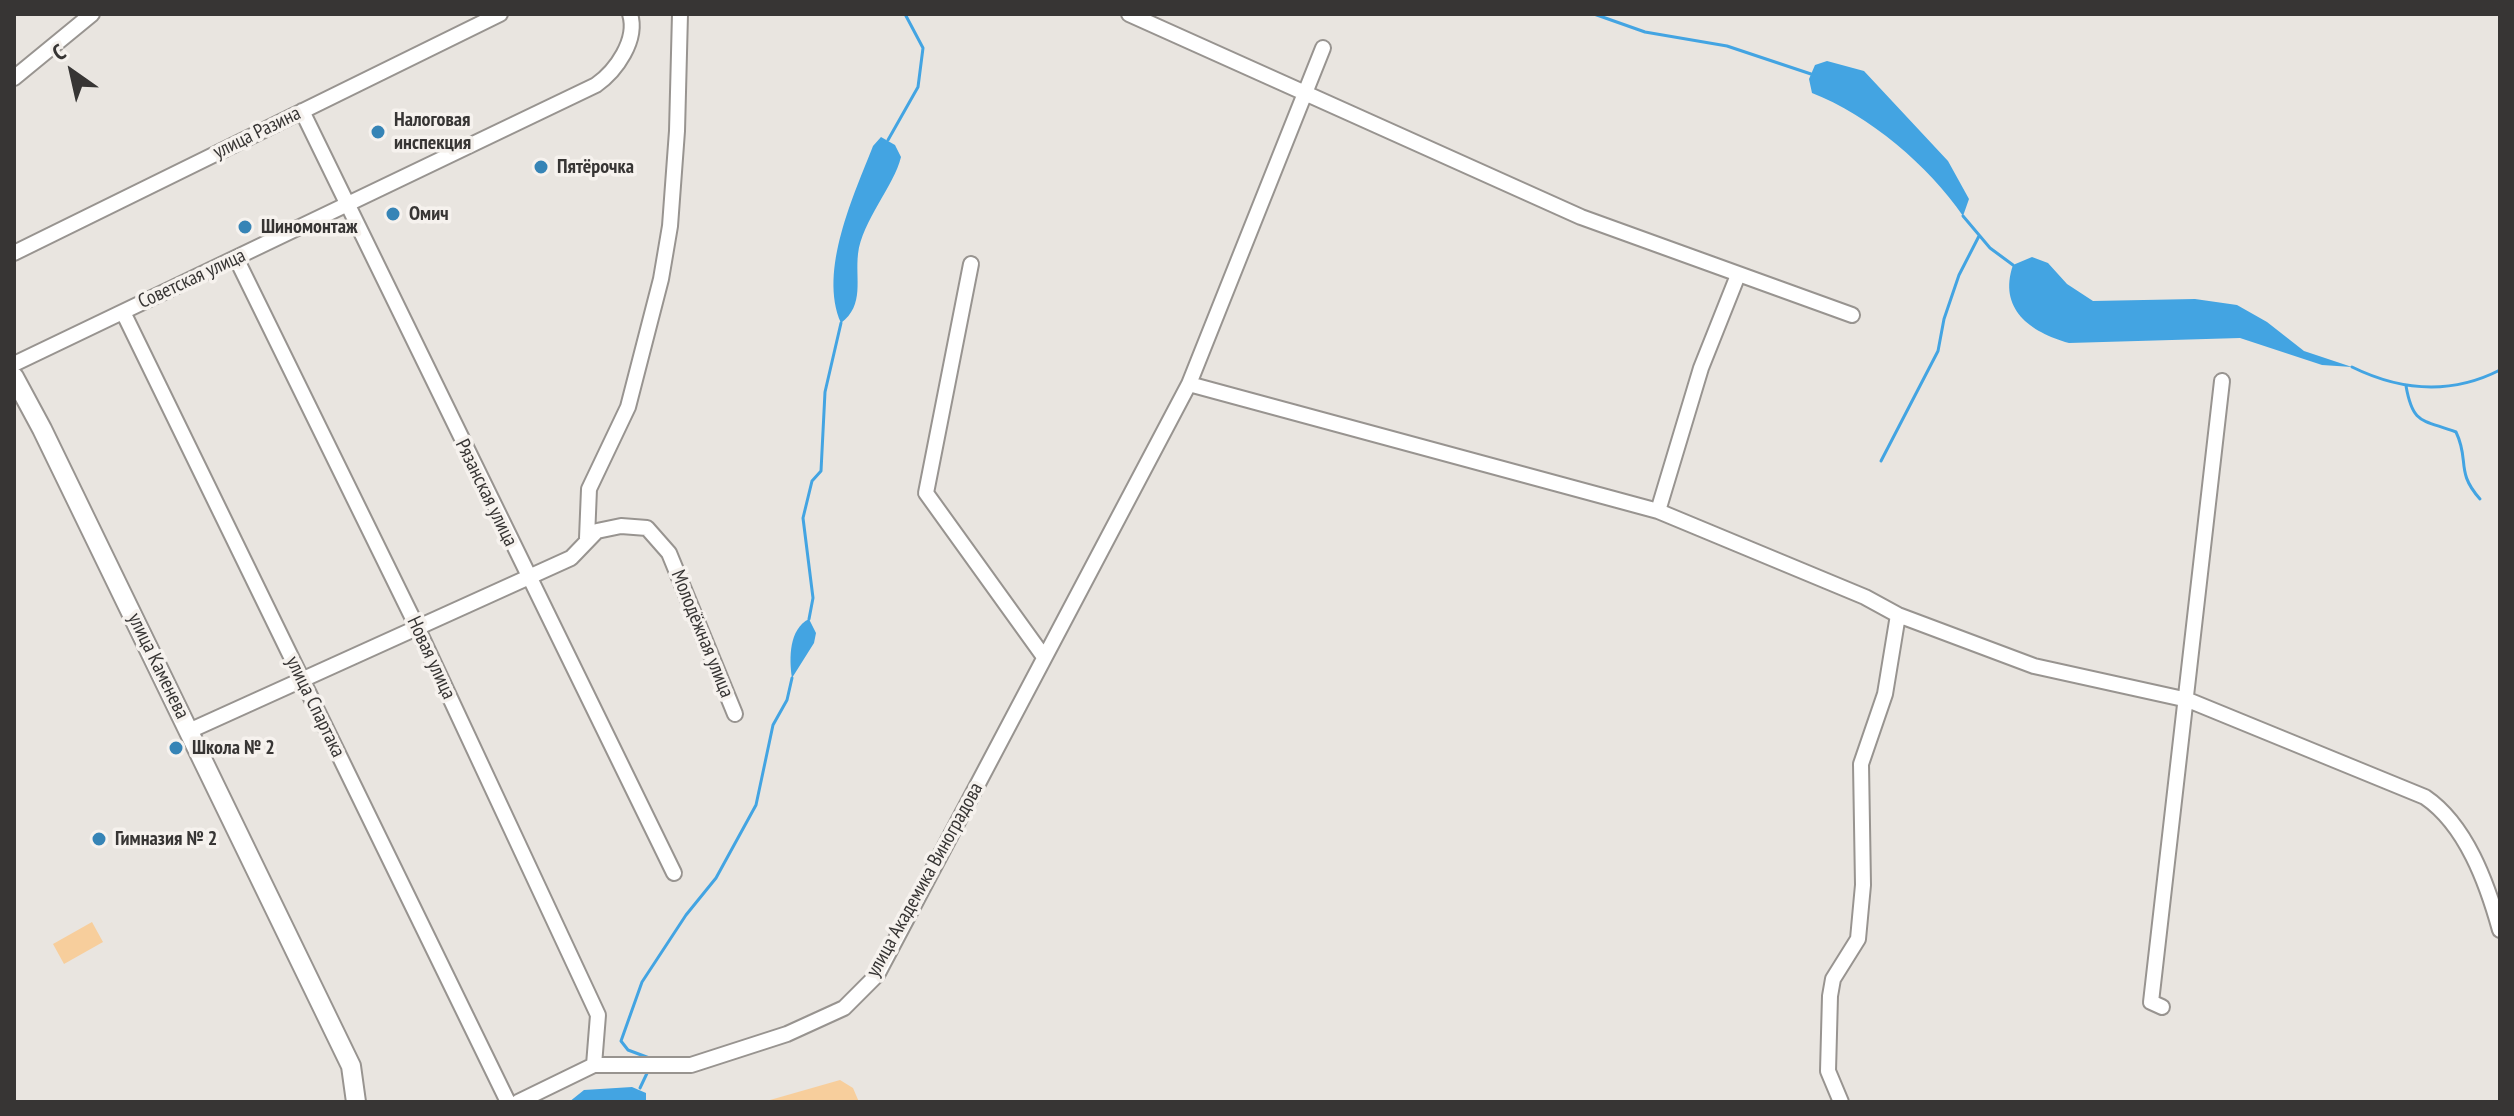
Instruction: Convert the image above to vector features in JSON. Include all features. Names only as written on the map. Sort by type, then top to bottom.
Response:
[{"type":"main road","name":"улица Каменева","points":[[14,377],[351,1066],[352,1098]]},
{"type":"street","points":[[14,78],[92,14]]},
{"type":"street","name":"улица Разина","points":[[14,253],[500,14]]},
{"type":"street","name":"Советская улица","points":[[14,364],[596,85],[617,66],[633,24],[630,14]]},
{"type":"street","points":[[189,731],[571,558],[587,538],[589,489],[628,407],[661,279],[670,226],[677,131],[680,14]]},
{"type":"street","points":[[1129,14],[1581,217],[1852,315]]},
{"type":"street","name":"улица Академика Виноградова","points":[[594,1065],[691,1065],[787,1034],[844,1008],[877,975],[1189,384],[1323,48]]},
{"type":"street","name":"Рязанская улица","points":[[302,111],[674,873]]},
{"type":"street","name":"Новая улица","points":[[236,258],[417,627],[598,1015],[594,1065]]},
{"type":"street","points":[[971,264],[926,493],[1044,657]]},
{"type":"street","points":[[1658,511],[1701,368],[1738,275]]},
{"type":"street","name":"улица Спартака","points":[[123,312],[508,1102]]},
{"type":"street","points":[[2162,1007],[2151,1002],[2188,700],[2222,381]]},
{"type":"street","points":[[1189,384],[1658,511],[1865,597],[1898,615],[2034,666],[2188,700],[2425,797],[2439,806],[2455,827],[2488,888],[2500,930]]},
{"type":"street","name":"Молодёжная улица","points":[[587,538],[597,531],[621,526],[647,528],[669,553],[735,714]]},
{"type":"street","points":[[1841,1102],[1828,1071],[1830,996],[1833,979],[1858,939],[1863,885],[1861,764],[1885,694],[1898,615]]},
{"type":"street","points":[[518,1102],[594,1065]]},
{"type":"shaded area","points":[[92,922],[103,942],[64,964],[53,944]]},
{"type":"shaded area","points":[[840,1080],[853,1088],[859,1102],[763,1102]]},
{"type":"water","points":[[1827,61],[1864,71],[1948,161],[1969,199],[1963,216],[1933,179],[1896,144],[1855,114],[1812,93],[1809,79],[1815,65]]},
{"type":"water","points":[[881,137],[895,145],[901,157],[865,229],[858,254],[856,300],[841,323],[835,302],[834,280],[841,233],[873,146]]},
{"type":"water","points":[[2032,257],[2048,263],[2067,284],[2093,301],[2195,299],[2237,305],[2267,322],[2304,351],[2352,367],[2322,365],[2240,338],[2069,343],[2030,325],[2014,306],[2010,294],[2013,265]]},
{"type":"water","points":[[809,619],[816,633],[814,643],[792,678],[794,637]]},
{"type":"water","points":[[632,1087],[646,1093],[646,1102],[569,1102],[584,1090]]},
{"type":"waterway","points":[[888,140],[918,87],[923,48],[905,14]]},
{"type":"waterway","points":[[1594,14],[1645,32],[1727,46],[1811,74]]},
{"type":"waterway","points":[[1963,216],[1990,248],[2013,265]]},
{"type":"waterway","points":[[1881,461],[1938,351],[1944,319],[1959,275],[1979,236]]},
{"type":"waterway","points":[[809,619],[813,598],[803,518],[812,481],[821,471],[825,392],[841,323]]},
{"type":"waterway","points":[[2352,367],[2389,381],[2426,387],[2463,383],[2500,370]]},
{"type":"waterway","points":[[2406,386],[2412,408],[2421,419],[2456,432],[2465,473],[2480,499]]},
{"type":"waterway","points":[[652,1059],[628,1050],[621,1041],[642,982],[686,915],[716,878],[756,805],[773,725],[787,700],[792,678]]},
{"type":"waterway","points":[[640,1088],[649,1069]]},
{"type":"place","name":"Налоговая инспекция","points":[[378,132]]},
{"type":"place","name":"Пятёрочка","points":[[541,167]]},
{"type":"place","name":"Омич","points":[[393,214]]},
{"type":"place","name":"Шиномонтаж","points":[[245,227]]},
{"type":"place","name":"Школа № 2","points":[[176,748]]},
{"type":"place","name":"Гимназия № 2","points":[[99,839]]}]
